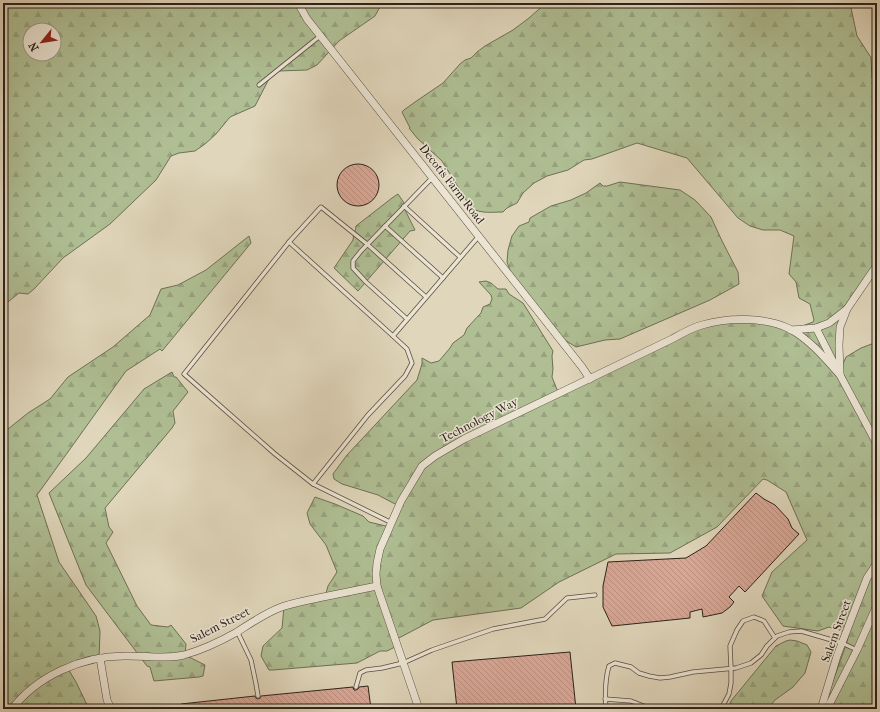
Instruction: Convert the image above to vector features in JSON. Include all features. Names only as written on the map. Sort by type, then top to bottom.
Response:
[{"type":"street","name":"Decotis Farm Road","points":[[298,3],[320,35],[433,177],[590,379]]},
{"type":"street","points":[[877,46],[877,86]]},
{"type":"street","points":[[840,375],[840,327],[847,309],[877,265]]},
{"type":"street","points":[[791,330],[816,328],[829,323],[847,309]]},
{"type":"street","name":"Technology Way","points":[[419,709],[377,586],[376,574],[380,549],[401,501],[422,466],[435,456],[464,439],[702,325],[734,320],[749,320],[777,324],[791,330]]},
{"type":"street","points":[[816,328],[877,444]]},
{"type":"street","points":[[791,330],[814,347],[840,375]]},
{"type":"street","name":"Salem Street","points":[[821,709],[842,644],[867,578],[877,563]]},
{"type":"street","name":"Salem Street","points":[[12,709],[18,702],[49,676],[80,663],[100,658],[124,656],[167,658],[185,655],[207,647],[262,616],[280,608],[377,586]]},
{"type":"street","name":"Salem Street","points":[[827,709],[857,650],[877,605]]},
{"type":"street","points":[[100,658],[107,700],[112,709]]},
{"type":"lane","points":[[259,85],[320,35]]},
{"type":"lane","points":[[408,319],[366,282],[354,268],[353,261],[367,244],[433,177]]},
{"type":"lane","points":[[404,206],[460,258]]},
{"type":"lane","points":[[392,523],[313,484],[275,454],[184,374],[289,242],[321,207],[367,244],[426,298]]},
{"type":"lane","points":[[385,226],[443,278]]},
{"type":"lane","points":[[393,336],[479,236]]},
{"type":"lane","points":[[289,242],[407,349],[412,363],[405,376],[368,415],[313,484]]},
{"type":"lane","points":[[356,687],[360,673],[366,670],[403,663],[432,650],[493,629],[545,619],[567,598],[595,595]]},
{"type":"lane","points":[[721,709],[729,694],[731,683],[730,646],[743,621],[754,617],[764,620],[775,638]]},
{"type":"lane","points":[[237,631],[251,660],[258,696]]},
{"type":"lane","points":[[606,709],[605,699],[608,671],[609,666],[615,663],[631,667],[639,673],[660,678],[693,672],[736,668],[750,663],[761,655],[767,646],[777,636],[789,632],[801,631],[857,650]]},
{"type":"lane","points":[[605,699],[631,701],[651,709]]},
{"type":"green space","points":[[3,3],[382,3],[375,16],[339,41],[317,65],[307,70],[279,71],[271,75],[255,106],[230,117],[216,134],[195,151],[179,153],[171,156],[156,180],[110,224],[63,258],[28,294],[19,293],[3,306]]},
{"type":"green space","points":[[546,3],[850,3],[857,36],[871,57],[872,83],[877,99],[877,260],[839,314],[836,367],[838,375],[846,357],[861,348],[877,342],[877,709],[823,709],[849,633],[829,627],[818,631],[783,626],[762,596],[772,572],[807,540],[786,492],[763,479],[717,527],[670,553],[616,554],[559,582],[521,608],[433,620],[397,639],[397,646],[387,651],[380,651],[357,663],[269,670],[261,656],[263,646],[282,628],[284,607],[325,597],[328,586],[337,572],[326,545],[310,524],[307,513],[315,497],[363,516],[369,522],[390,527],[397,505],[378,495],[342,484],[334,479],[333,474],[347,455],[417,380],[422,364],[422,358],[431,363],[439,361],[453,343],[464,335],[467,328],[481,313],[483,307],[490,304],[492,299],[491,295],[479,282],[486,281],[498,289],[506,289],[509,294],[523,303],[553,351],[552,377],[558,392],[698,327],[732,320],[797,328],[813,322],[814,320],[810,304],[799,298],[796,282],[789,274],[794,236],[780,230],[763,230],[750,226],[738,218],[687,158],[637,143],[592,159],[584,160],[568,170],[547,176],[534,183],[523,193],[517,203],[507,208],[503,212],[483,212],[471,208],[442,161],[417,138],[409,128],[402,112],[443,83],[465,60],[471,58],[485,46],[513,30]]},
{"type":"green space","points":[[620,182],[680,190],[695,200],[711,217],[738,272],[739,284],[710,300],[620,339],[605,340],[576,347],[560,337],[511,273],[507,262],[508,250],[512,236],[519,226],[529,222],[530,218],[551,206],[571,200],[586,193],[600,183],[603,186],[607,186]]},
{"type":"green space","points":[[398,194],[404,203],[406,212],[415,230],[410,231],[358,291],[334,268],[353,240],[356,226]]},
{"type":"green space","points":[[249,236],[251,243],[162,351],[160,349],[126,371],[37,495],[59,562],[96,616],[100,631],[99,659],[67,667],[89,709],[3,709],[3,433],[28,413],[50,399],[68,377],[113,347],[150,315],[161,289],[178,285],[206,270]]},
{"type":"green space","points":[[172,372],[174,377],[176,377],[188,392],[173,411],[175,423],[105,508],[109,527],[113,532],[106,543],[137,606],[151,625],[168,627],[171,625],[186,644],[185,655],[205,665],[203,676],[154,681],[150,667],[147,666],[86,585],[49,493],[86,458],[144,389]]},
{"type":"green space","points":[[790,640],[807,645],[811,652],[805,673],[793,687],[775,700],[768,709],[728,709],[731,701],[776,646]]},
{"type":"building","points":[[354,164],[362,164],[370,167],[376,173],[379,185],[376,197],[370,203],[362,206],[354,206],[346,203],[340,197],[337,189],[337,181],[340,173],[346,167]]},
{"type":"building","points":[[756,493],[775,505],[788,519],[792,528],[799,534],[745,592],[739,586],[729,597],[734,602],[730,607],[722,613],[703,617],[702,609],[690,612],[690,618],[612,626],[603,607],[603,586],[608,562],[686,558],[706,546]]},
{"type":"building","points":[[570,652],[576,709],[457,709],[452,662]]},
{"type":"building","points":[[368,686],[371,709],[181,709],[181,704],[255,696],[258,699],[261,696],[353,687],[354,690],[356,690],[359,687]]}]
